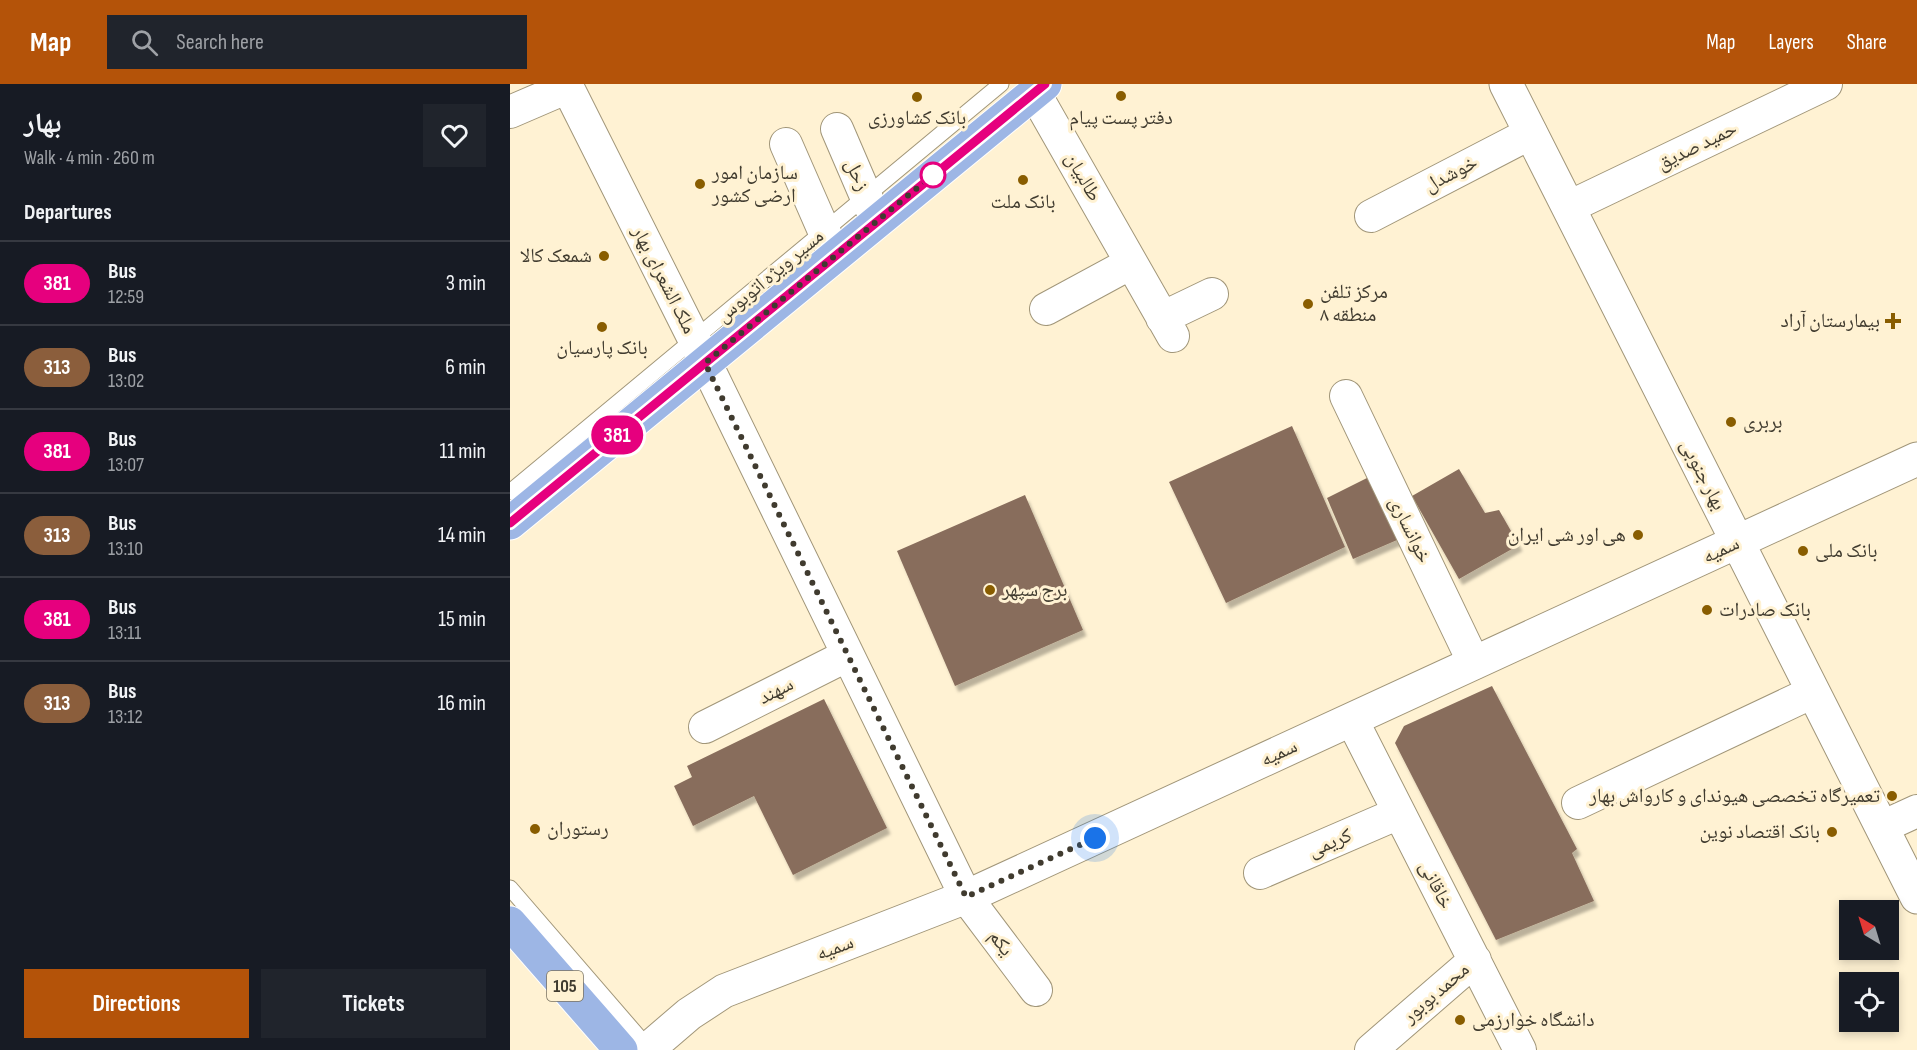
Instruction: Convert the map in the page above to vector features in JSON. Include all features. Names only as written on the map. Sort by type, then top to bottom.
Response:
[{"type":"main road","name":"بهار جنوبی","points":[[1506,84],[1917,897]]},
{"type":"main road","points":[[510,523],[699,351],[872,209],[1040,88]]},
{"type":"main road","name":"سمیه","points":[[641,1050],[724,991],[966,897],[1917,459]]},
{"type":"main road","name":"105","points":[[510,923],[641,1050]]},
{"type":"street","points":[[510,112],[567,86]]},
{"type":"street","name":"ملک الشعرای بهار","points":[[567,86],[966,897]]},
{"type":"street","name":"طالبیان","points":[[1040,88],[1167,327],[1212,294]]},
{"type":"street","name":"حمید صدیق","points":[[1569,207],[1808,88]]},
{"type":"street","name":"زحل","points":[[837,129],[872,209]]},
{"type":"street","name":"خوشدل","points":[[1371,216],[1531,133]]},
{"type":"street","points":[[786,144],[830,244]]},
{"type":"street","points":[[1046,309],[1131,262]]},
{"type":"street","name":"خوانساری","points":[[1346,396],[1474,663]]},
{"type":"street","name":"سهند","points":[[705,727],[848,655]]},
{"type":"street","points":[[1578,803],[1813,692]]},
{"type":"street","name":"خاقانی","points":[[1352,720],[1520,1050]]},
{"type":"street","points":[[1882,827],[1917,811]]},
{"type":"street","name":"کریمی","points":[[1260,873],[1399,813]]},
{"type":"street","name":"یکم","points":[[966,897],[1036,990]]},
{"type":"street","name":"محمد بوبور","points":[[1371,1050],[1475,960]]},
{"type":"lane","points":[[872,209],[1001,84]]},
{"type":"lane","points":[[510,492],[699,351]]},
{"type":"lane","points":[[510,888],[641,1050]]},
{"type":"building","points":[[1292,426],[1345,547],[1226,603],[1169,482]]},
{"type":"building","points":[[1459,469],[1485,513],[1499,510],[1519,545],[1459,579],[1412,496]]},
{"type":"building","points":[[1381,471],[1411,534],[1353,559],[1327,498]]},
{"type":"building","name":"برج سپهر","points":[[1025,495],[1083,630],[955,686],[897,551]]},
{"type":"building","points":[[1492,686],[1577,849],[1572,853],[1594,901],[1496,940],[1395,743],[1404,726]]},
{"type":"building","points":[[824,699],[887,828],[793,875],[754,796],[693,826],[674,786],[692,777],[687,766]]},
{"type":"bus line","name":"381","points":[[510,523],[1045,84]]},
{"type":"place","name":"دفتر پست پیام","points":[[1121,96]]},
{"type":"place","name":"بانک کشاورزی","points":[[917,97]]},
{"type":"place","name":"بانک ملت","points":[[1023,180]]},
{"type":"place","name":"سازمان امور ارضی کشور","points":[[700,184]]},
{"type":"place","name":"شمعک کالا","points":[[604,256]]},
{"type":"place","name":"مرکز تلفن منطقه ۸","points":[[1308,304]]},
{"type":"place","name":"بیمارستان آراد","points":[[1893,321]]},
{"type":"place","name":"بانک پارسیان","points":[[602,327]]},
{"type":"place","name":"بربری","points":[[1731,422]]},
{"type":"place","name":"هی اور شی ایران","points":[[1638,535]]},
{"type":"place","name":"بانک ملی","points":[[1803,551]]},
{"type":"place","name":"برج سپهر","points":[[990,590]]},
{"type":"place","name":"بانک صادرات","points":[[1707,610]]},
{"type":"place","name":"تعمیرگاه تخصصی هیوندای و کارواش بهار","points":[[1892,796]]},
{"type":"place","name":"رستوران","points":[[535,829]]},
{"type":"place","name":"بانک اقتصاد نوین","points":[[1832,832]]},
{"type":"place","name":"دانشگاه خوارزمی","points":[[1460,1020]]},
{"type":"route","points":[[933,175],[705,363],[966,897],[1095,838]]}]
